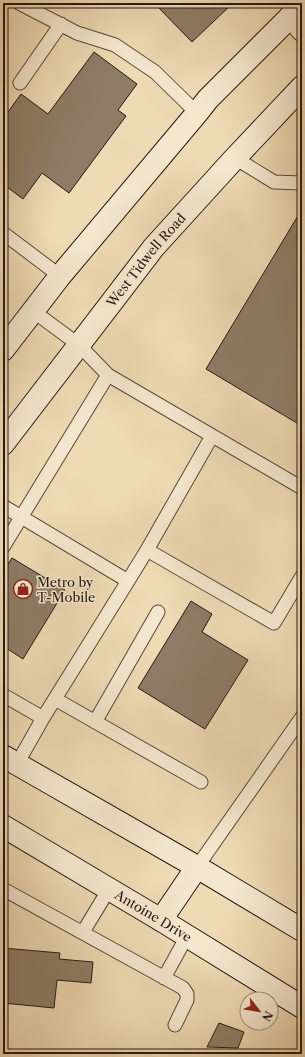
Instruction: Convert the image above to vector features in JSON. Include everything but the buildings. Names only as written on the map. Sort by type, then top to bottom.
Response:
[{"type":"main road","points":[[3,350],[60,276],[208,99],[298,18]]},
{"type":"main road","name":"West Tidwell Road","points":[[3,444],[154,247],[302,87]]},
{"type":"main road","points":[[10,760],[302,930]]},
{"type":"main road","name":"Antoine Drive","points":[[3,826],[161,920],[302,1007]]},
{"type":"main road","points":[[161,920],[197,868]]},
{"type":"lane","points":[[19,3],[77,33],[115,45],[155,72],[197,113]]},
{"type":"lane","points":[[20,83],[61,24]]},
{"type":"lane","points":[[235,158],[274,182],[302,183]]},
{"type":"lane","points":[[3,233],[60,276]]},
{"type":"lane","points":[[33,311],[79,345],[108,375],[302,488]]},
{"type":"lane","points":[[3,547],[108,375]]},
{"type":"lane","points":[[10,760],[43,718],[55,699],[147,550],[212,436]]},
{"type":"lane","points":[[3,506],[128,581]]},
{"type":"lane","points":[[147,550],[274,623],[302,576]]},
{"type":"lane","points":[[95,722],[158,612]]},
{"type":"lane","points":[[3,695],[43,718]]},
{"type":"lane","points":[[55,699],[201,782]]},
{"type":"lane","points":[[197,868],[302,717]]},
{"type":"lane","points":[[3,889],[183,988],[187,994],[187,1000],[175,1025]]},
{"type":"lane","points":[[83,932],[109,889]]},
{"type":"lane","points":[[164,978],[187,936]]},
{"type":"place","name":"Metro by T-Mobile","points":[[23,589]]}]
